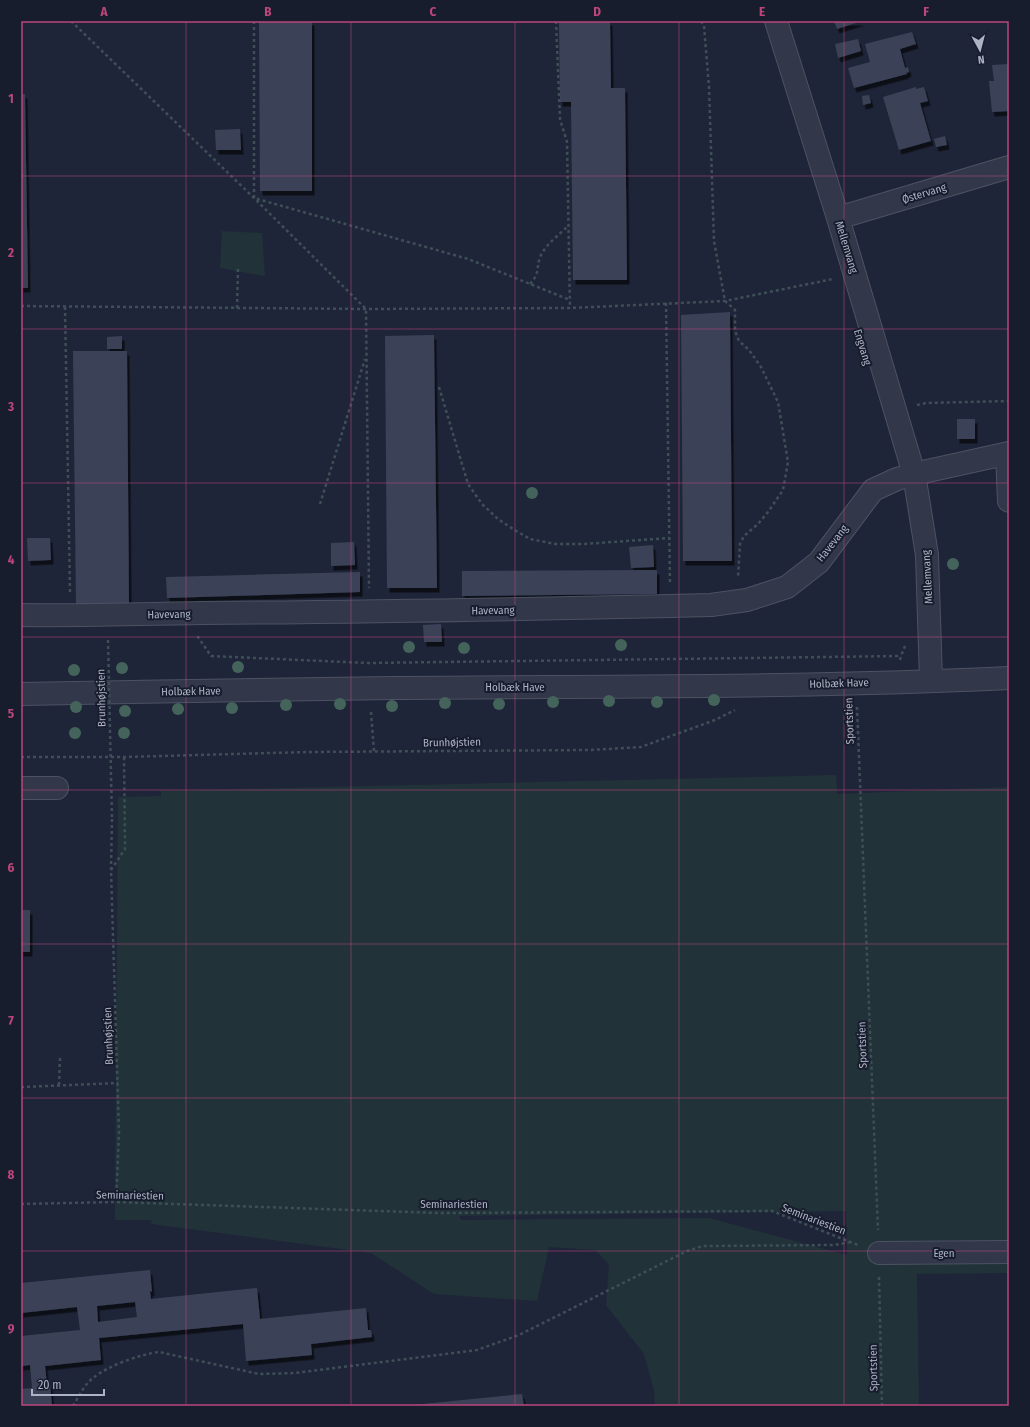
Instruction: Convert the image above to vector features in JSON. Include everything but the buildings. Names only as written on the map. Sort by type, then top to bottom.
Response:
[{"type":"street","name":"Mellemvang","points":[[776,21],[838,218],[914,474],[927,555],[931,681]]},
{"type":"street","name":"Østervang","points":[[838,218],[1009,167]]},
{"type":"street","points":[[914,474],[1008,454],[1009,501]]},
{"type":"street","name":"Havevang","points":[[21,615],[70,616],[369,612],[670,606],[711,605],[747,600],[787,587],[818,562],[873,490],[914,474]]},
{"type":"street","name":"Holbæk Have","points":[[21,694],[382,688],[764,686],[1009,678]]},
{"type":"street","points":[[21,788],[58,788]]},
{"type":"street","name":"Egen","points":[[879,1253],[1009,1252]]},
{"type":"path","points":[[71,21],[366,309],[369,612]]},
{"type":"path","points":[[254,21],[254,198]]},
{"type":"path","points":[[556,21],[560,119],[566,142],[570,308]]},
{"type":"path","points":[[701,21],[704,26],[709,87],[714,241],[725,301],[736,310],[736,331],[739,341],[749,350],[761,367],[778,402],[788,462],[783,490],[768,512],[758,524],[744,536],[740,544],[738,577],[747,600]]},
{"type":"path","points":[[254,198],[468,258],[570,300]]},
{"type":"path","points":[[530,284],[536,278],[540,257],[546,248],[568,225]]},
{"type":"path","points":[[237,308],[238,268]]},
{"type":"path","points":[[21,306],[366,309],[570,308],[666,304],[725,301],[834,279],[831,272]]},
{"type":"path","points":[[666,304],[670,606]]},
{"type":"path","points":[[65,307],[70,616]]},
{"type":"path","points":[[320,504],[366,356]]},
{"type":"path","points":[[439,387],[468,484],[482,504],[498,520],[530,539],[555,544],[584,544],[669,538]]},
{"type":"path","points":[[896,412],[926,403],[1009,401]]},
{"type":"path","name":"Brunhøjstien","points":[[108,640],[112,819],[111,870],[119,1132],[116,1202]]},
{"type":"path","points":[[900,682],[900,656],[906,643]]},
{"type":"path","points":[[368,663],[900,656]]},
{"type":"path","name":"Sportstien","points":[[856,683],[879,1253],[882,1406]]},
{"type":"path","name":"Brunhøjstien","points":[[21,757],[124,757],[308,752],[590,750],[641,747],[715,720],[754,699],[764,686]]},
{"type":"path","points":[[111,870],[125,848],[124,757]]},
{"type":"path","points":[[59,1085],[60,1058]]},
{"type":"path","points":[[21,1087],[118,1083]]},
{"type":"path","name":"Seminariestien","points":[[21,1204],[116,1202],[438,1213],[772,1211],[879,1253]]},
{"type":"path","points":[[73,1406],[84,1388],[93,1378],[109,1368],[147,1354],[159,1352],[259,1374],[295,1373],[477,1350],[519,1335],[687,1251],[703,1246],[834,1245],[852,1242]]},
{"type":"shaded area","points":[[222,231],[262,233],[265,276],[220,268]]},
{"type":"shaded area","points":[[836,775],[837,794],[1009,787],[1009,1273],[917,1274],[919,1406],[655,1406],[654,1390],[644,1354],[606,1305],[609,1265],[596,1250],[549,1247],[537,1301],[434,1294],[371,1253],[151,1224],[152,1220],[115,1220],[118,797],[161,796],[161,791]],"holes":[[[846,1211],[847,1255],[709,1218],[461,1220],[459,1216]]]}]
